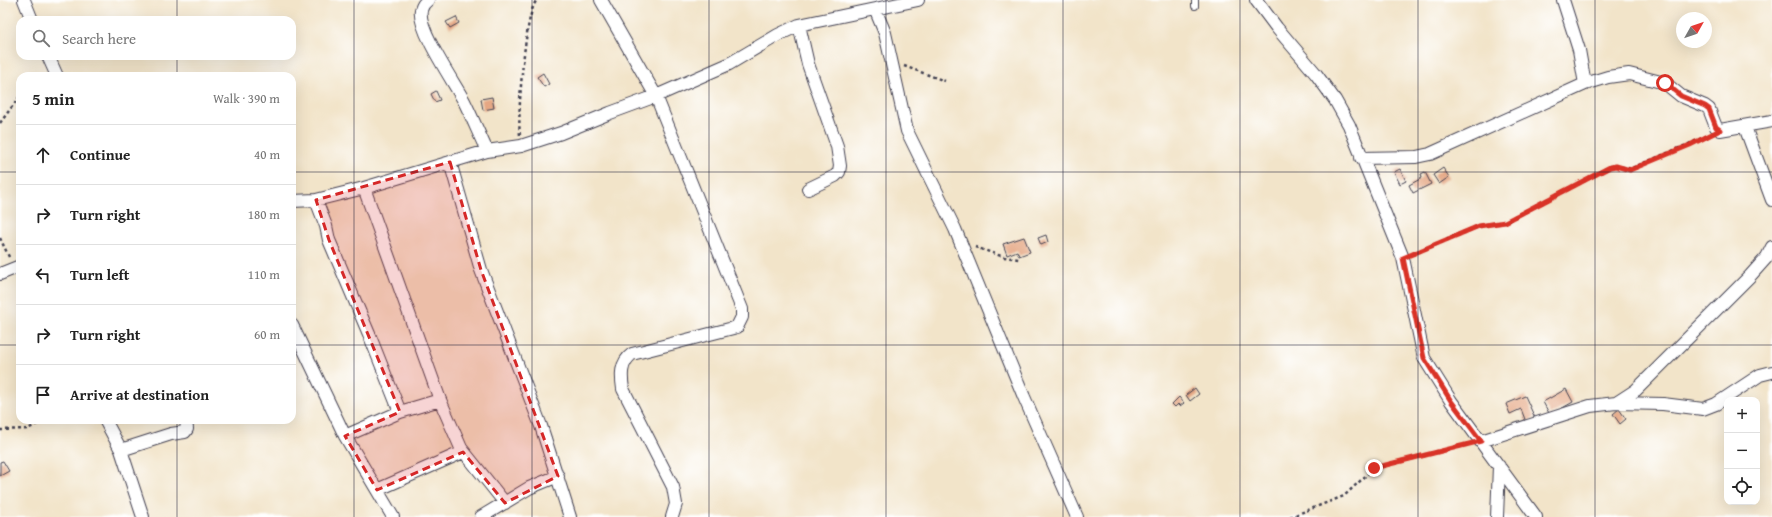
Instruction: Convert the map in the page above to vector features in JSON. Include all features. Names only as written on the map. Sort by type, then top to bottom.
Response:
[{"type":"street","points":[[24,0],[30,16]]},
{"type":"street","points":[[428,0],[425,2],[421,10],[424,27],[432,47],[464,101],[487,151]]},
{"type":"street","points":[[601,0],[656,96],[742,309],[742,317],[737,327],[632,354],[625,361],[621,375],[623,389],[673,487],[676,504],[672,517]]},
{"type":"street","points":[[296,201],[316,200],[364,188],[487,151],[521,146],[561,133],[610,112],[656,96],[728,64],[778,35],[800,25],[918,0]]},
{"type":"street","points":[[1256,0],[1277,28],[1316,74],[1335,100],[1349,125],[1361,158],[1403,258],[1424,358],[1451,401],[1536,517]]},
{"type":"street","points":[[1563,0],[1579,50],[1585,84]]},
{"type":"street","points":[[875,9],[884,34],[907,130],[960,240],[1024,397],[1077,517]]},
{"type":"street","points":[[800,25],[808,64],[837,146],[840,166],[839,172],[835,176],[808,188]]},
{"type":"street","points":[[50,60],[55,72]]},
{"type":"street","points":[[1361,158],[1416,157],[1430,154],[1585,84],[1608,77],[1629,74],[1665,83],[1681,96],[1705,106],[1709,109],[1716,127],[1720,130],[1772,121]]},
{"type":"street","points":[[1744,127],[1772,200]]},
{"type":"street","points":[[450,162],[482,270],[541,426],[570,517]]},
{"type":"street","points":[[364,188],[440,400],[463,452],[505,502]]},
{"type":"street","points":[[316,200],[326,226],[329,240],[370,334],[400,412]]},
{"type":"street","points":[[1616,403],[1636,390],[1670,358],[1750,276],[1767,256],[1772,247]]},
{"type":"street","points":[[0,274],[16,267]]},
{"type":"street","points":[[297,348],[345,436],[393,517]]},
{"type":"street","points":[[1481,441],[1590,406],[1616,403],[1663,404],[1703,409],[1716,404],[1760,375],[1772,372]]},
{"type":"street","points":[[345,436],[400,412],[440,400]]},
{"type":"street","points":[[107,424],[121,450],[143,517]]},
{"type":"street","points":[[121,450],[171,434],[185,432],[187,429],[186,424]]},
{"type":"street","points":[[377,490],[463,452]]},
{"type":"street","points":[[1497,517],[1499,466]]},
{"type":"street","points":[[481,517],[529,488],[558,476]]},
{"type":"path","points":[[521,146],[518,123],[522,72],[532,13],[537,0]]},
{"type":"path","points":[[890,61],[945,81]]},
{"type":"path","points":[[0,123],[16,101]]},
{"type":"path","points":[[1403,258],[1479,226],[1505,222],[1610,167],[1616,166],[1630,170],[1690,145],[1720,130]]},
{"type":"path","points":[[0,238],[16,265]]},
{"type":"path","points":[[960,240],[1004,257],[1018,259]]},
{"type":"path","points":[[0,430],[28,429],[37,424]]},
{"type":"path","points":[[1290,517],[1344,496],[1374,468],[1481,441]]},
{"type":"highlighted area","points":[[450,162],[481,270],[558,476],[505,503],[463,452],[377,490],[345,436],[400,412],[329,240],[316,200]]},
{"type":"building","points":[[456,17],[459,23],[450,28],[446,22]]},
{"type":"building","points":[[543,73],[549,84],[544,87],[537,77]]},
{"type":"building","points":[[436,91],[440,100],[435,102],[431,94]]},
{"type":"building","points":[[492,97],[494,108],[483,110],[481,99]]},
{"type":"building","points":[[1443,168],[1449,177],[1439,184],[1433,175]]},
{"type":"building","points":[[1400,169],[1406,181],[1400,184],[1394,172]]},
{"type":"building","points":[[1425,172],[1431,184],[1413,193],[1409,185],[1422,178],[1421,174]]},
{"type":"building","points":[[1046,235],[1048,242],[1041,245],[1038,238]]},
{"type":"building","points":[[1024,237],[1030,252],[1019,256],[1017,251],[1007,255],[1003,244]]},
{"type":"building","points":[[1195,388],[1199,394],[1190,401],[1186,395]]},
{"type":"building","points":[[1566,389],[1573,402],[1550,415],[1543,402]]},
{"type":"building","points":[[1525,396],[1535,418],[1526,422],[1521,409],[1510,414],[1506,404]]},
{"type":"building","points":[[1179,397],[1184,403],[1180,406],[1178,404],[1175,407],[1172,404]]},
{"type":"building","points":[[1619,409],[1626,419],[1620,424],[1613,414]]},
{"type":"building","points":[[3,461],[9,471],[0,476],[0,462]]},
{"type":"route","points":[[1374,468],[1481,441],[1451,401],[1424,358],[1409,278],[1403,258],[1479,226],[1505,222],[1610,167],[1616,166],[1630,170],[1690,145],[1720,130],[1717,129],[1709,109],[1681,96],[1665,83]]}]
